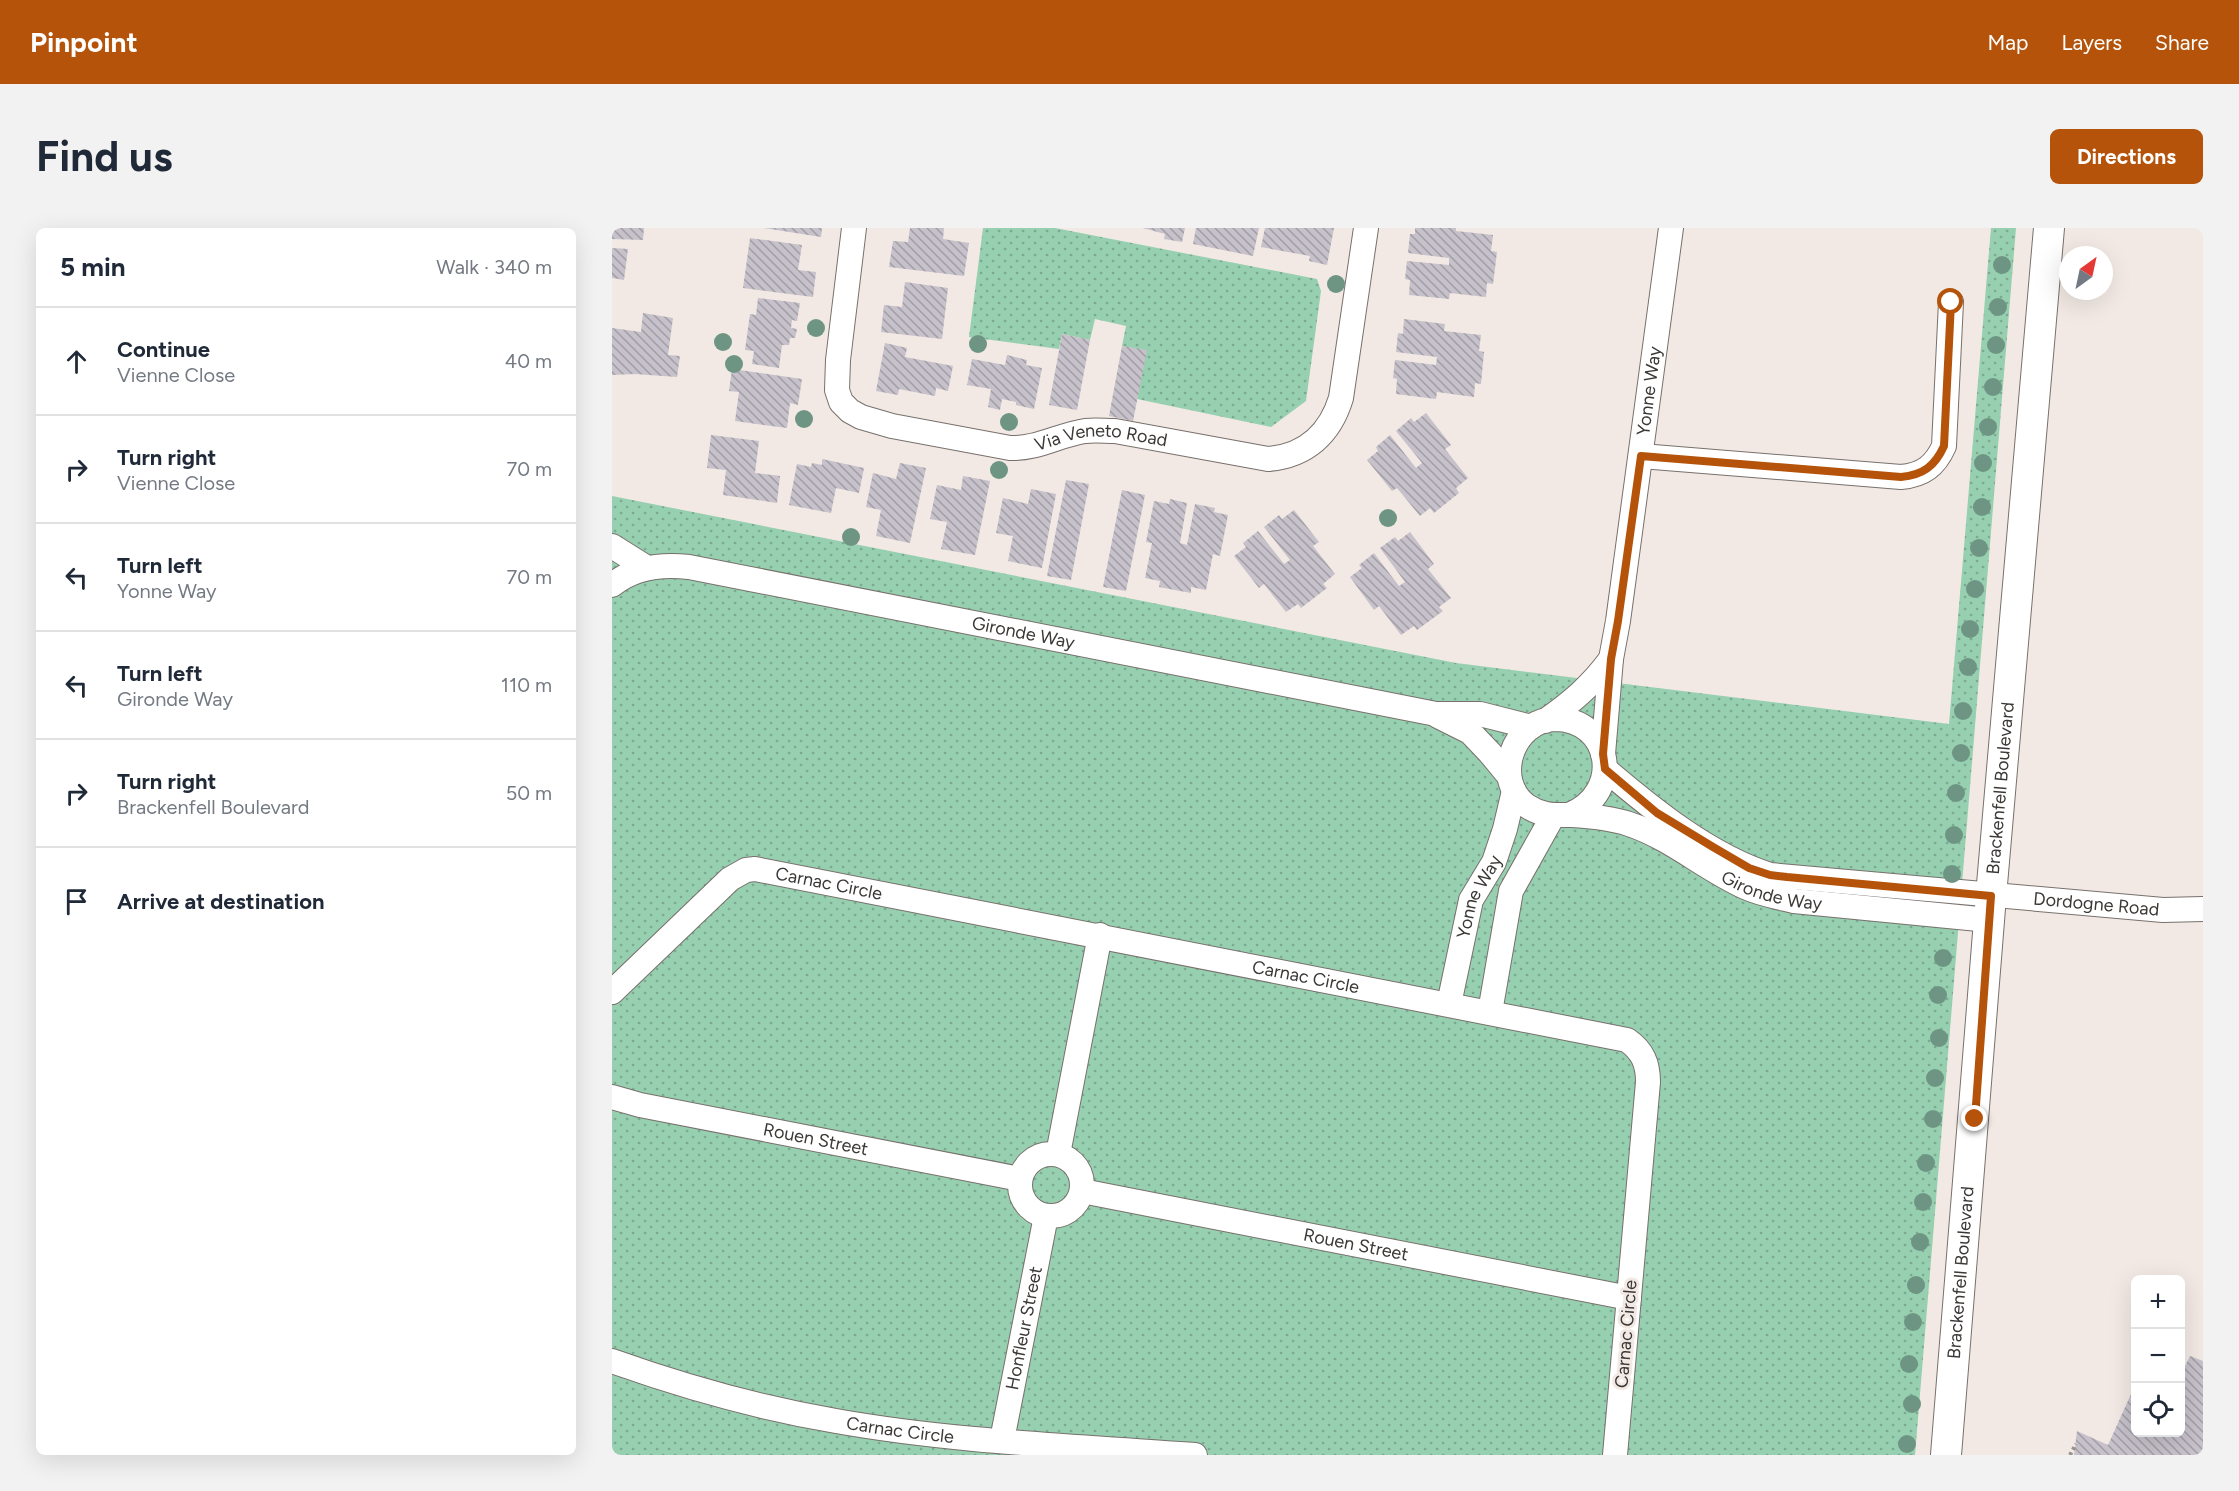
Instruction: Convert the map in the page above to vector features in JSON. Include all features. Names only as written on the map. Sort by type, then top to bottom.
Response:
[{"type":"street","name":"Via Veneto Road","points":[[854,228],[838,360],[837,390],[841,402],[850,411],[861,417],[892,426],[1010,448],[1025,448],[1085,431],[1106,431],[1268,459],[1285,458],[1299,451],[1325,432],[1335,417],[1341,398],[1366,228]]},
{"type":"street","name":"Yonne Way","points":[[1604,762],[1611,659],[1671,228]]},
{"type":"street","name":"Brackenfell Boulevard","points":[[1946,1455],[1990,908],[2049,228]]},
{"type":"street","points":[[1641,456],[1901,477],[1923,473],[1932,466],[1944,446],[1951,302]]},
{"type":"street","points":[[612,546],[647,568]]},
{"type":"street","name":"Gironde Way","points":[[612,585],[630,574],[647,568],[689,567],[1436,714]]},
{"type":"street","name":"Yonne Way","points":[[1538,724],[1565,707],[1594,682],[1611,659]]},
{"type":"street","points":[[1436,714],[1480,714],[1538,724]]},
{"type":"street","points":[[1436,714],[1470,732],[1490,753],[1524,804],[1538,813],[1561,816],[1583,809],[1595,798],[1603,785],[1604,762],[1596,740],[1585,728],[1571,721],[1554,719],[1538,724],[1525,732],[1514,744],[1509,760],[1511,784]]},
{"type":"street","name":"Gironde Way","points":[[1604,762],[1657,813],[1749,868],[1770,875],[1990,908]]},
{"type":"street","name":"Yonne Way","points":[[1449,1004],[1471,900],[1494,862],[1506,829],[1511,784]]},
{"type":"street","name":"Yonne Way","points":[[1490,1012],[1511,891],[1561,816]]},
{"type":"street","name":"Gironde Way","points":[[1561,816],[1605,818],[1629,824],[1746,888],[1794,901],[1990,908]]},
{"type":"street","name":"Carnac Circle","points":[[612,992],[730,879],[746,870],[755,869],[1619,1038],[1634,1045],[1645,1060],[1648,1082],[1616,1455]]},
{"type":"street","name":"Dordogne Road","points":[[1990,908],[2203,909]]},
{"type":"street","points":[[1058,1154],[1100,935]]},
{"type":"street","name":"Rouen Street","points":[[612,1097],[640,1105],[1020,1179]]},
{"type":"street","points":[[1045,1154],[1058,1154],[1077,1168],[1082,1179],[1082,1191],[1075,1206],[1062,1215],[1046,1216],[1034,1212],[1025,1203],[1020,1191],[1020,1179],[1025,1168],[1034,1159],[1045,1154]]},
{"type":"street","name":"Rouen Street","points":[[1082,1191],[1629,1298]]},
{"type":"street","name":"Honfleur Street","points":[[1002,1440],[1046,1216]]},
{"type":"street","name":"Carnac Circle","points":[[612,1361],[697,1389],[776,1410],[897,1430],[1195,1455]]},
{"type":"path","points":[[2070,1455],[2076,1444]]},
{"type":"green space","points":[[983,228],[1055,228],[1317,279],[1321,291],[1306,401],[1271,427],[1137,399],[1146,351],[1122,346],[1126,326],[1095,319],[1090,340],[1062,334],[1059,349],[969,337]]},
{"type":"green space","points":[[1991,228],[2016,228],[1915,1455],[612,1455],[612,496],[1456,663],[1949,724]]},
{"type":"building","points":[[612,228],[644,228],[643,240],[612,239]]},
{"type":"building","points":[[764,228],[822,228],[821,237]]},
{"type":"building","points":[[910,228],[944,228],[943,239],[969,243],[964,276],[889,267],[893,241],[908,242]]},
{"type":"building","points":[[1143,228],[1185,228],[1182,242],[1164,239],[1165,234]]},
{"type":"building","points":[[1196,228],[1259,228],[1253,256],[1193,244]]},
{"type":"building","points":[[1265,228],[1334,228],[1327,265],[1309,261],[1310,256],[1261,247]]},
{"type":"building","points":[[1415,228],[1456,228],[1456,231],[1493,235],[1491,251],[1497,252],[1493,284],[1487,283],[1486,297],[1450,293],[1449,299],[1409,295],[1410,280],[1405,279],[1407,261],[1449,265],[1449,258],[1408,253],[1410,234],[1415,234]]},
{"type":"building","points":[[750,238],[802,245],[798,270],[816,272],[813,297],[743,288]]},
{"type":"building","points":[[612,248],[628,249],[624,280],[612,278]]},
{"type":"building","points":[[905,282],[948,288],[942,339],[881,332],[884,305],[902,307]]},
{"type":"building","points":[[758,298],[800,303],[797,321],[792,320],[791,328],[797,329],[795,338],[790,338],[789,345],[782,345],[779,368],[752,364],[754,351],[745,350],[750,314],[756,315]]},
{"type":"building","points":[[643,313],[673,318],[668,355],[680,356],[677,377],[612,375],[612,328],[641,332]]},
{"type":"building","points":[[1404,319],[1445,324],[1444,331],[1481,335],[1479,351],[1484,352],[1481,384],[1475,383],[1474,397],[1437,392],[1436,399],[1396,394],[1397,379],[1393,378],[1395,360],[1436,365],[1437,357],[1396,352],[1398,333],[1403,334]]},
{"type":"building","points":[[1062,334],[1090,340],[1077,410],[1049,405]]},
{"type":"building","points":[[885,343],[907,348],[905,357],[953,366],[948,391],[936,388],[935,396],[899,389],[898,395],[876,391]]},
{"type":"building","points":[[1122,346],[1147,350],[1133,421],[1109,416]]},
{"type":"building","points":[[1007,355],[1027,360],[1026,365],[1042,368],[1034,409],[1002,399],[1000,410],[988,407],[991,389],[967,385],[972,359],[1005,365]]},
{"type":"building","points":[[732,369],[802,379],[798,405],[790,403],[787,428],[735,421],[739,392],[729,391]]},
{"type":"building","points":[[1426,413],[1451,445],[1445,449],[1468,478],[1456,488],[1459,493],[1434,513],[1430,508],[1420,516],[1397,488],[1392,491],[1367,460],[1378,451],[1376,447],[1390,435],[1416,468],[1422,463],[1396,431],[1411,418],[1414,422]]},
{"type":"building","points":[[711,435],[759,441],[755,473],[780,476],[777,503],[723,495],[726,470],[707,468]]},
{"type":"building","points":[[822,459],[864,468],[859,493],[836,488],[831,513],[789,505],[797,464],[811,467],[812,463],[822,465]]},
{"type":"building","points":[[900,463],[926,468],[910,543],[876,536],[881,510],[866,507],[873,473],[896,479]]},
{"type":"building","points":[[963,476],[990,481],[975,555],[941,549],[947,522],[930,519],[937,485],[961,490]]},
{"type":"building","points":[[1066,480],[1089,484],[1071,580],[1047,576]]},
{"type":"building","points":[[1031,489],[1056,494],[1042,568],[1008,561],[1013,536],[996,533],[1003,498],[1028,504]]},
{"type":"building","points":[[1122,490],[1145,495],[1126,591],[1103,587]]},
{"type":"building","points":[[1170,499],[1187,503],[1180,543],[1187,545],[1195,504],[1215,508],[1214,512],[1228,515],[1220,556],[1213,554],[1206,590],[1191,587],[1191,593],[1159,587],[1160,581],[1145,578],[1152,543],[1146,542],[1154,501],[1169,504]]},
{"type":"building","points":[[1294,510],[1319,542],[1313,546],[1335,574],[1323,584],[1327,588],[1301,608],[1298,604],[1286,612],[1264,584],[1259,588],[1234,556],[1246,547],[1243,543],[1258,531],[1284,564],[1290,560],[1264,527],[1279,515],[1282,519]]},
{"type":"building","points":[[1410,532],[1434,564],[1428,569],[1451,598],[1439,607],[1443,611],[1417,630],[1414,626],[1401,635],[1379,606],[1374,610],[1350,577],[1362,568],[1359,565],[1374,553],[1399,586],[1405,582],[1380,548],[1395,537],[1398,541]]},
{"type":"building","points":[[2190,1356],[2203,1361],[2203,1455],[2074,1455],[2077,1431],[2108,1445],[2131,1394],[2131,1437],[2185,1437],[2185,1366]]},
{"type":"route","points":[[1951,302],[1944,446],[1939,457],[1923,473],[1901,477],[1641,456],[1611,659],[1603,754],[1605,769],[1657,813],[1749,868],[1770,875],[1787,877],[1991,896],[1975,1119]]}]
